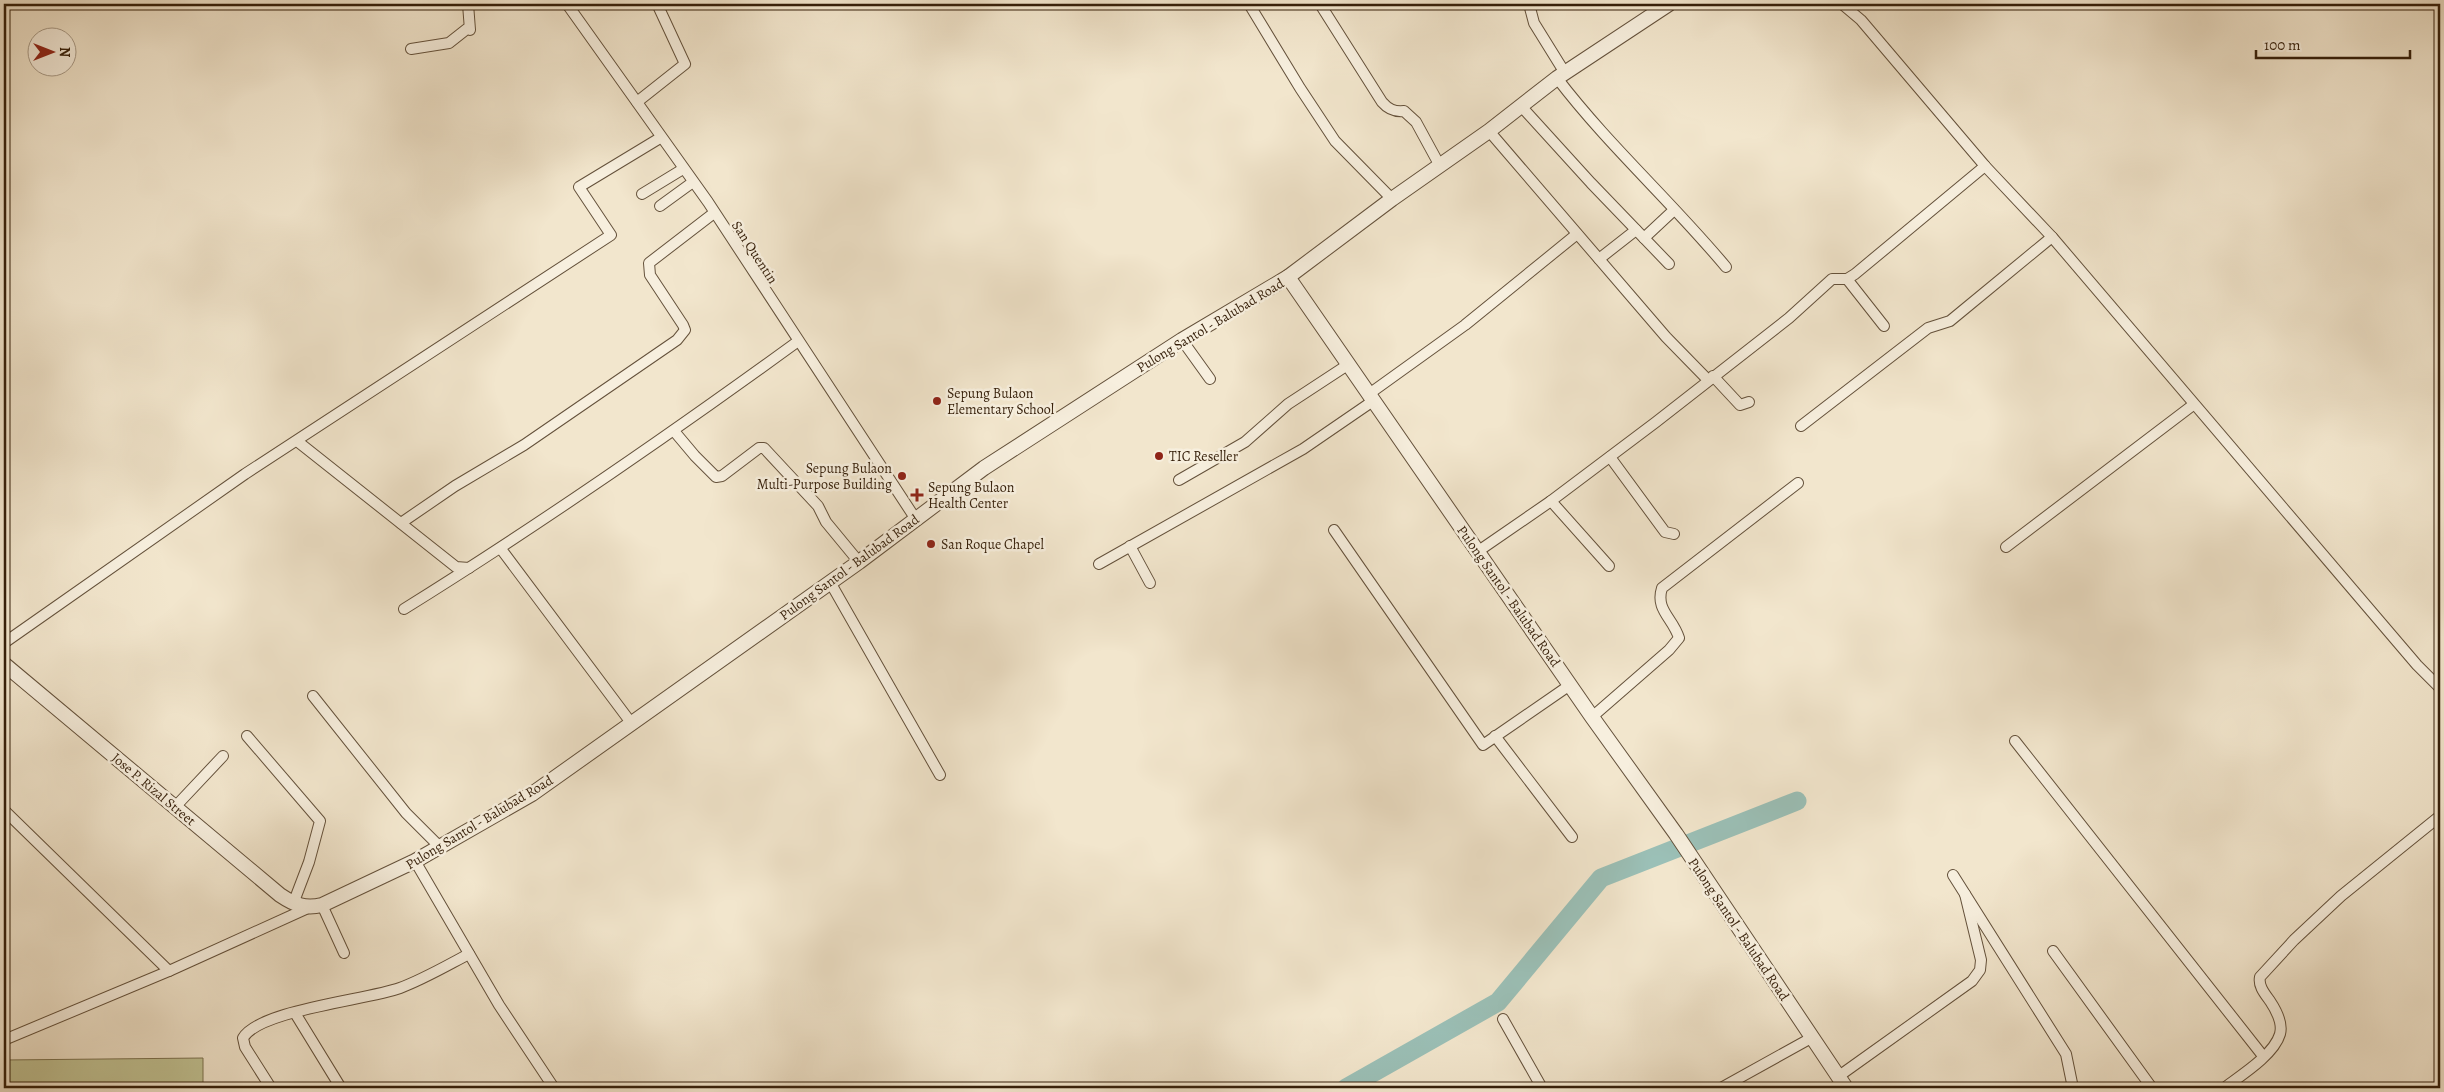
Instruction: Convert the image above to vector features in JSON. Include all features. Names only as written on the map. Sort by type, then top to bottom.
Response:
[{"type":"street","points":[[411,49],[449,43],[468,28],[470,30],[468,4]]},
{"type":"street","name":"San Quentin","points":[[566,4],[693,182],[915,518]]},
{"type":"street","points":[[637,102],[681,70],[685,64],[659,8],[663,4]]},
{"type":"street","points":[[1249,4],[1300,88],[1336,141],[1392,199]]},
{"type":"street","points":[[1320,4],[1382,102],[1392,110],[1404,111],[1416,122],[1440,166]]},
{"type":"street","points":[[1529,4],[1534,23],[1561,76],[1674,210],[1692,225],[1726,267]]},
{"type":"street","points":[[1288,277],[1392,199],[1489,131],[1561,76],[1669,4]]},
{"type":"street","points":[[1842,4],[1861,20],[1985,166],[2052,237],[2416,665],[2440,688]]},
{"type":"street","points":[[1521,106],[1669,264]]},
{"type":"street","points":[[1489,131],[1666,337],[1740,405],[1750,402]]},
{"type":"street","points":[[4,643],[246,474],[611,235],[578,187],[660,138]]},
{"type":"street","points":[[1478,552],[1610,457],[1789,318],[1832,279],[1847,279],[1985,166]]},
{"type":"street","points":[[642,194],[682,169]]},
{"type":"street","points":[[660,206],[693,182]]},
{"type":"street","points":[[1644,238],[1674,210]]},
{"type":"street","points":[[401,523],[455,486],[524,445],[677,340],[684,330],[683,325],[650,275],[649,263],[714,213]]},
{"type":"street","points":[[1599,259],[1636,230]]},
{"type":"street","points":[[1099,564],[1303,449],[1465,325],[1577,234]]},
{"type":"street","points":[[1801,426],[1928,328],[1950,321],[2052,237]]},
{"type":"street","name":"Pulong Santol - Balubad Road","points":[[315,907],[441,848],[532,794],[859,562],[915,518],[988,465],[1182,340],[1288,277],[1592,718],[1676,834],[1842,1082]]},
{"type":"street","points":[[1847,279],[1884,326]]},
{"type":"street","points":[[1182,340],[1210,379]]},
{"type":"street","points":[[404,609],[501,549],[674,431],[797,342]]},
{"type":"street","points":[[1179,480],[1245,442],[1288,404],[1349,364]]},
{"type":"street","points":[[2006,547],[2193,405]]},
{"type":"street","points":[[674,431],[694,456],[716,477],[722,476],[760,447],[764,448],[818,506],[826,522],[859,562]]},
{"type":"street","points":[[297,441],[456,567],[469,568]]},
{"type":"street","points":[[1610,457],[1665,532],[1674,534]]},
{"type":"street","points":[[1592,718],[1669,650],[1678,638],[1675,626],[1660,608],[1659,598],[1662,588],[1798,483]]},
{"type":"street","points":[[1551,501],[1609,566]]},
{"type":"street","points":[[1334,530],[1483,745],[1570,685]]},
{"type":"street","points":[[1130,546],[1150,583]]},
{"type":"street","points":[[501,549],[632,724]]},
{"type":"street","points":[[830,582],[940,775]]},
{"type":"street","name":"Jose P. Rizal Street","points":[[4,664],[293,904],[315,907]]},
{"type":"street","points":[[313,696],[395,800],[441,848]]},
{"type":"street","points":[[247,736],[320,821],[309,862],[293,904]]},
{"type":"street","points":[[1495,736],[1572,837]]},
{"type":"street","points":[[2015,741],[2263,1056]]},
{"type":"street","points":[[175,807],[223,756]]},
{"type":"street","points":[[4,810],[169,971]]},
{"type":"street","points":[[2224,1088],[2274,1045],[2280,1029],[2277,1011],[2261,987],[2260,977],[2294,940],[2341,896],[2440,816]]},
{"type":"street","points":[[416,861],[499,1006],[554,1088]]},
{"type":"street","points":[[1953,875],[2066,1054],[2072,1088]]},
{"type":"street","points":[[1842,1082],[1972,981],[1980,970],[1980,960],[1965,894]]},
{"type":"street","points":[[4,1040],[315,907],[344,953]]},
{"type":"street","points":[[2053,951],[2152,1088]]},
{"type":"street","points":[[271,1088],[245,1047],[243,1038],[247,1030],[295,1013],[400,988],[469,954]]},
{"type":"street","points":[[295,1013],[341,1088]]},
{"type":"street","points":[[1503,1018],[1542,1088]]},
{"type":"street","points":[[1721,1088],[1812,1038]]},
{"type":"green space","points":[[203,1058],[203,1088],[4,1088],[4,1060]]},
{"type":"waterway","points":[[1346,1088],[1498,1002],[1601,878],[1797,801]]},
{"type":"place","name":"Sepung Bulaon Elementary School","points":[[937,401]]},
{"type":"place","name":"TIC Reseller","points":[[1159,456]]},
{"type":"place","name":"Sepung Bulaon Multi-Purpose Building","points":[[902,476]]},
{"type":"place","name":"Sepung Bulaon Health Center","points":[[917,495]]},
{"type":"place","name":"San Roque Chapel","points":[[931,544]]}]
